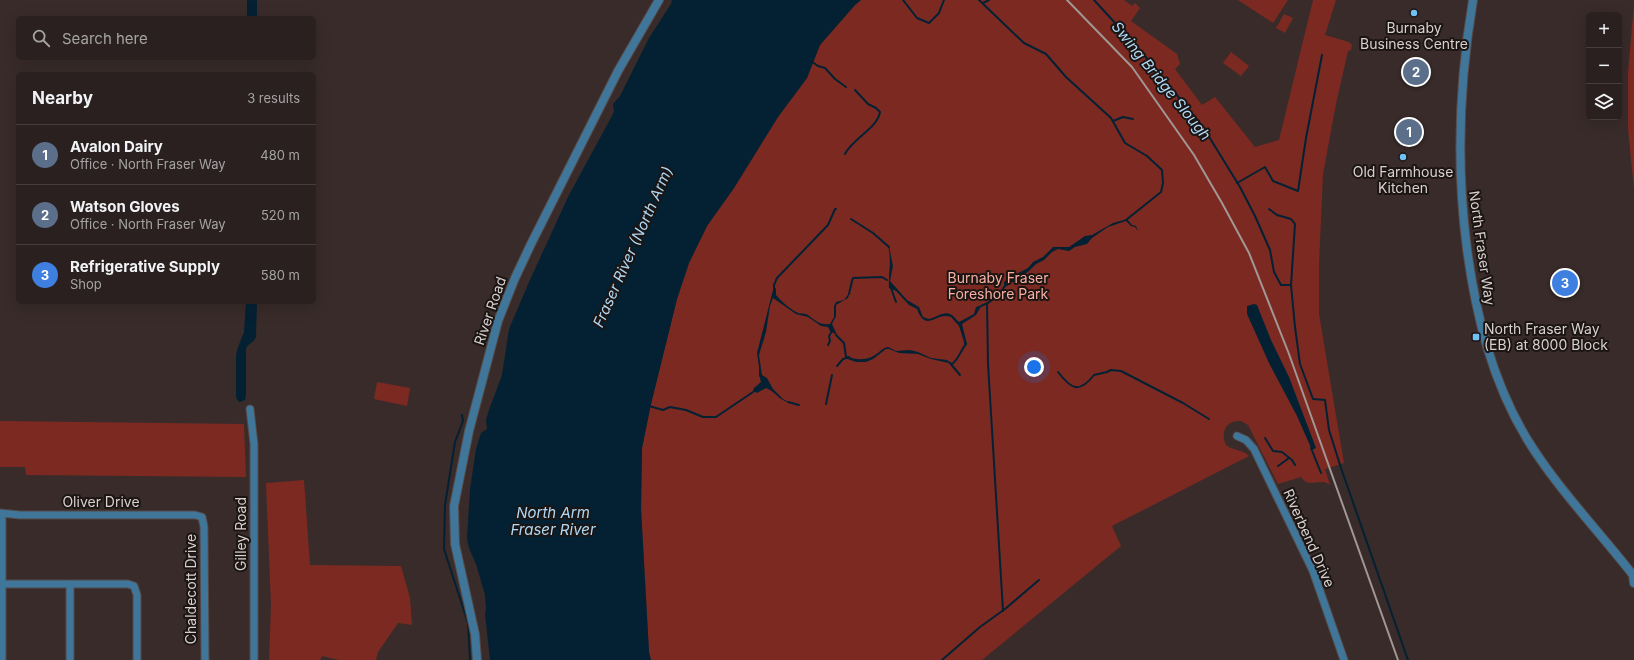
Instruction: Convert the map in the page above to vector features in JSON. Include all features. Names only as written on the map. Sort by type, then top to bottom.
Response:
[{"type":"street","name":"River Road","points":[[477,660],[475,634],[455,544],[454,506],[469,431],[496,328],[515,278],[531,244],[618,71],[659,0]]},
{"type":"street","name":"North Fraser Way","points":[[1473,0],[1460,108],[1460,183],[1462,217],[1472,288],[1484,340],[1503,391],[1527,438],[1548,470],[1610,545],[1634,578]]},
{"type":"street","name":"Gilley Road","points":[[250,409],[254,444],[254,660]]},
{"type":"street","name":"Riverbend Drive","points":[[1237,436],[1246,440],[1254,449],[1313,571],[1344,660]]},
{"type":"street","name":"Oliver Drive","points":[[1,513],[20,515],[195,515],[202,517]]},
{"type":"street","points":[[1,513],[2,660]]},
{"type":"street","name":"Chaldecott Drive","points":[[202,517],[204,527],[205,660]]},
{"type":"street","points":[[2,584],[128,584],[134,586],[137,595],[137,660]]},
{"type":"street","points":[[70,585],[70,660]]},
{"type":"green space","name":"Burnaby Fraser Foreshore Park","points":[[861,0],[1124,0],[1132,6],[1135,3],[1140,8],[1131,21],[1177,54],[1180,64],[1175,69],[1202,105],[1215,97],[1255,147],[1279,140],[1313,0],[1336,0],[1325,35],[1349,42],[1352,45],[1351,50],[1348,51],[1336,104],[1323,174],[1319,264],[1319,314],[1344,463],[1325,469],[1330,485],[1324,482],[1309,483],[1301,477],[1278,484],[1248,425],[1241,421],[1231,422],[1224,431],[1224,440],[1226,445],[1244,452],[1249,456],[1112,526],[1121,546],[982,660],[651,660],[649,652],[641,509],[642,448],[651,404],[677,299],[689,263],[707,226],[734,188],[778,117],[807,78],[820,45]]},
{"type":"green space","points":[[1238,0],[1288,0],[1273,23]]},
{"type":"green space","points":[[1634,4],[1634,190],[1628,129],[1628,73]]},
{"type":"green space","points":[[1284,14],[1293,18],[1285,33],[1276,28]]},
{"type":"green space","points":[[1231,52],[1249,66],[1241,76],[1223,63]]},
{"type":"green space","points":[[377,382],[410,388],[407,406],[374,399]]},
{"type":"green space","points":[[0,421],[244,424],[246,477],[26,475],[25,467],[0,467]]},
{"type":"green space","points":[[304,480],[310,565],[401,566],[410,598],[412,625],[398,623],[378,652],[376,660],[339,660],[322,656],[320,660],[269,660],[271,605],[266,483]]},
{"type":"water","points":[[247,0],[257,0],[257,16],[247,16]]},
{"type":"water","name":"North Arm Fraser River","points":[[670,0],[861,0],[820,45],[807,78],[778,117],[734,188],[707,226],[689,263],[677,299],[651,404],[642,448],[641,509],[649,652],[651,660],[488,660],[476,576],[464,528],[469,474],[481,424],[499,373],[506,330],[525,278],[637,53]]},
{"type":"water","points":[[1127,219],[1132,225],[1136,226],[1138,231],[1126,221],[1108,227],[1092,238],[1087,244],[1075,247],[1069,251],[1058,249],[1052,252],[1044,260],[1036,264],[1029,271],[1004,288],[1004,282],[1028,268],[1033,262],[1043,257],[1053,247],[1069,247],[1085,236],[1092,235],[1113,223]]},
{"type":"water","points":[[888,246],[893,266],[890,281],[907,300],[919,307],[923,317],[929,319],[946,313],[953,316],[959,322],[974,314],[976,307],[982,305],[976,315],[962,324],[967,344],[965,345],[959,326],[951,317],[946,316],[928,321],[924,320],[920,316],[917,309],[909,305],[896,291],[889,288],[890,257]]},
{"type":"water","points":[[774,286],[776,289],[776,295],[789,308],[798,313],[807,314],[823,324],[830,324],[834,317],[834,306],[836,302],[844,300],[850,292],[848,298],[836,305],[836,316],[832,324],[837,335],[830,331],[828,327],[821,326],[808,317],[796,314],[773,298],[770,306],[766,332],[759,355],[762,375],[767,378],[773,389],[783,399],[789,402],[782,400],[766,388],[757,393],[753,390],[761,382],[757,353]]},
{"type":"water","points":[[246,304],[257,304],[256,337],[246,349],[246,395],[245,400],[240,402],[236,397],[236,355],[244,332]]},
{"type":"water","points":[[1254,304],[1257,305],[1271,340],[1289,377],[1316,448],[1312,450],[1297,416],[1269,363],[1247,314],[1247,306]]},
{"type":"water","points":[[888,347],[896,351],[910,350],[918,352],[931,358],[947,360],[953,364],[931,359],[918,354],[899,353],[889,349],[886,349],[873,359],[866,362],[856,362],[845,358],[847,356],[857,359],[872,357],[884,348]]},
{"type":"pier","points":[[668,0],[672,0],[671,4],[649,38],[620,96],[613,104],[614,112],[568,197],[509,329],[502,375],[486,420],[487,429],[481,433],[476,449],[470,489],[467,538],[468,546],[476,564],[485,595],[485,614],[490,660],[486,660],[474,576],[462,528],[467,474],[479,423],[497,373],[504,330],[523,277],[601,125],[635,52]]},
{"type":"waterway","points":[[903,0],[917,18],[929,23],[939,13],[944,0]]},
{"type":"waterway","points":[[979,0],[1024,43],[1046,54],[1066,77],[1111,118],[1125,143],[1147,156],[1162,170],[1163,183],[1161,192],[1126,220]]},
{"type":"waterway","points":[[983,3],[989,0]]},
{"type":"waterway","name":"Swing Bridge Slough","points":[[1094,0],[1140,50],[1203,127],[1240,187],[1255,216],[1270,250],[1274,272],[1281,285],[1291,285]]},
{"type":"waterway","points":[[1237,183],[1265,167],[1273,181],[1298,191],[1306,138],[1322,55]]},
{"type":"waterway","points":[[811,61],[818,66],[825,68],[835,79],[846,87]]},
{"type":"waterway","points":[[845,154],[853,143],[870,129],[878,118],[880,112],[868,104],[855,90]]},
{"type":"waterway","points":[[1113,121],[1123,117],[1133,119]]},
{"type":"waterway","points":[[774,288],[777,278],[828,225],[836,209]]},
{"type":"waterway","points":[[1269,209],[1277,215],[1291,219],[1295,224],[1291,285],[1300,364],[1313,399],[1325,400],[1329,430],[1341,468],[1408,660]]},
{"type":"waterway","points":[[851,219],[873,233],[889,247]]},
{"type":"waterway","points":[[849,294],[853,278],[882,277],[887,280]]},
{"type":"waterway","points":[[981,306],[988,303],[1000,293],[1004,287]]},
{"type":"waterway","points":[[891,288],[896,302]]},
{"type":"waterway","points":[[987,304],[988,364],[1003,611]]},
{"type":"waterway","points":[[828,345],[830,341],[829,336],[832,331]]},
{"type":"waterway","points":[[836,335],[844,343],[846,357]]},
{"type":"waterway","points":[[952,364],[958,357],[966,344],[965,343]]},
{"type":"waterway","points":[[837,366],[843,359],[849,357]]},
{"type":"waterway","points":[[950,363],[960,375]]},
{"type":"waterway","points":[[1058,372],[1071,385],[1079,387],[1084,385],[1094,375],[1111,370],[1121,371],[1183,403],[1209,419]]},
{"type":"waterway","points":[[826,404],[832,375]]},
{"type":"waterway","points":[[649,406],[663,410],[670,407],[686,410],[703,417],[716,417],[756,390]]},
{"type":"waterway","points":[[788,402],[799,405]]},
{"type":"waterway","points":[[462,415],[463,421],[455,442],[445,505],[444,549],[468,623],[470,660]]},
{"type":"waterway","points":[[1265,438],[1273,451],[1282,452],[1292,460],[1295,465]]},
{"type":"waterway","points":[[1311,448],[1321,473]]},
{"type":"waterway","points":[[1278,466],[1289,458]]},
{"type":"waterway","points":[[942,660],[980,627],[1005,609],[1039,580]]},
{"type":"railway","points":[[1067,0],[1132,67],[1194,155],[1249,253],[1289,354],[1398,660]]},
{"type":"place","name":"Burnaby Business Centre","points":[[1414,13]]},
{"type":"place","name":"Watson Gloves","points":[[1416,72]]},
{"type":"place","name":"Avalon Dairy","points":[[1409,132]]},
{"type":"place","name":"Old Farmhouse Kitchen","points":[[1403,157]]},
{"type":"place","name":"Refrigerative Supply","points":[[1565,283]]},
{"type":"place","name":"North Fraser Way (EB) at 8000 Block","points":[[1476,337]]},
{"type":"water label","name":"Fraser River (North Arm)","points":[[633,247]]}]
